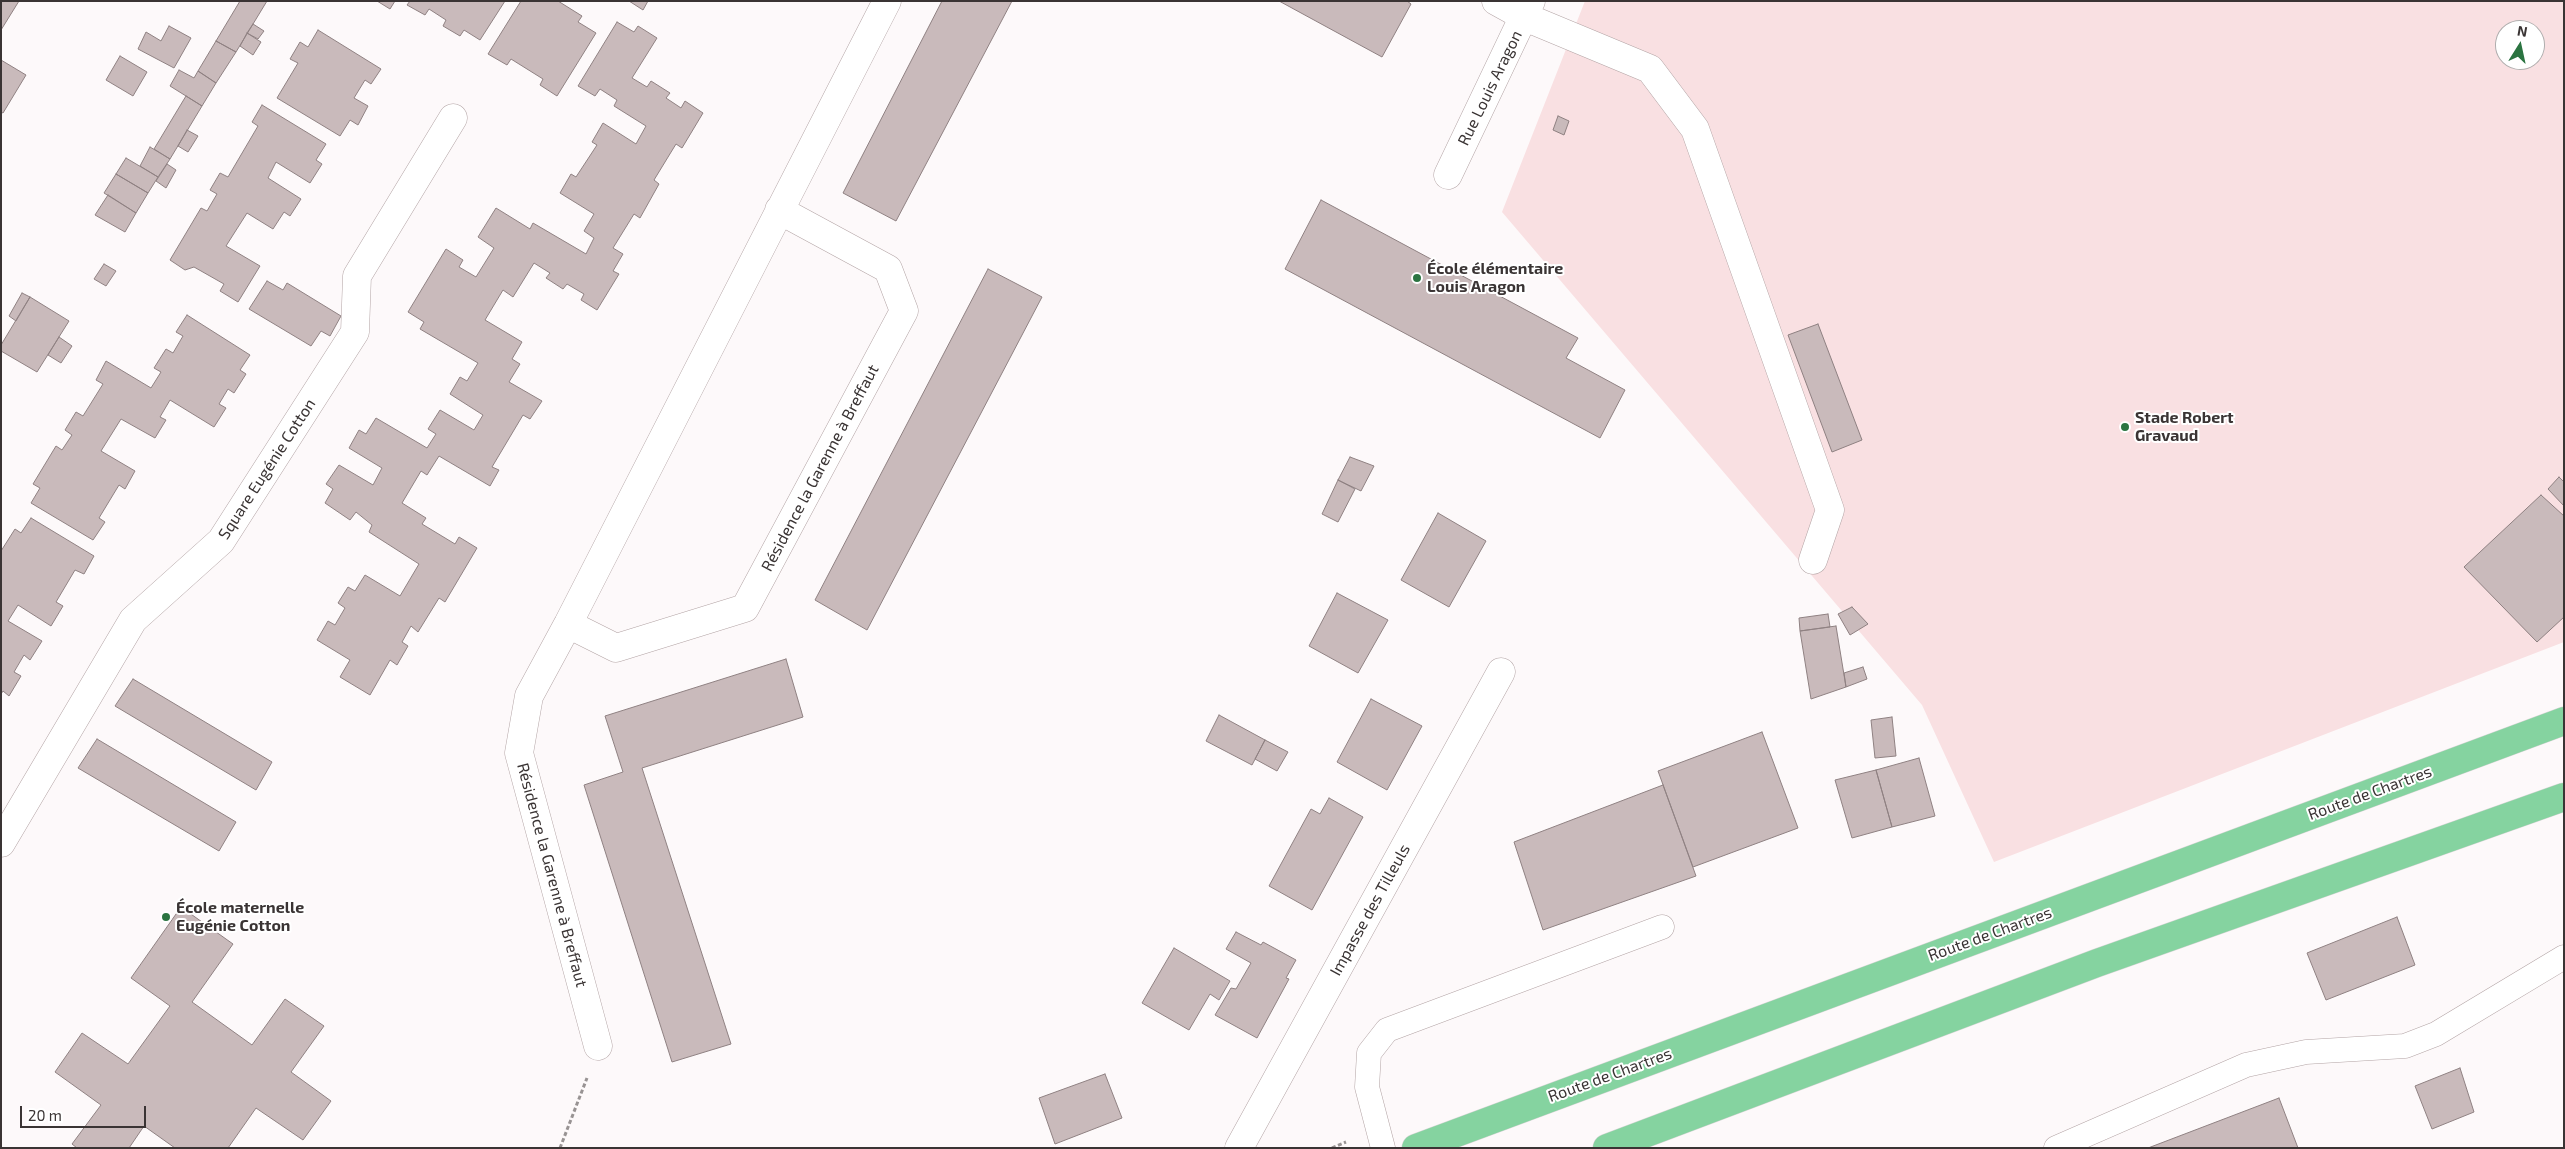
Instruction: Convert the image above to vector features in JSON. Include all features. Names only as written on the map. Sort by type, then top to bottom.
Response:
[{"type":"main road","name":"Route de Chartres","points":[[1416,1148],[2564,721]]},
{"type":"main road","points":[[1607,1148],[2097,963],[2564,797]]},
{"type":"street","name":"Résidence la Garenne à Breffaut","points":[[598,1046],[519,753],[528,696],[568,624],[887,1]]},
{"type":"street","points":[[1496,1],[1528,9],[1650,69],[1695,128],[1830,510],[1814,560]]},
{"type":"street","name":"Rue Louis Aragon","points":[[1448,175],[1528,9]]},
{"type":"street","name":"Square Eugénie Cotton","points":[[1,843],[132,620],[221,541],[354,332],[357,276],[453,118]]},
{"type":"street","name":"Résidence la Garenne à Breffaut","points":[[568,624],[616,648],[745,608],[904,311],[888,269],[779,210]]},
{"type":"street","name":"Impasse des Tilleuls","points":[[1239,1148],[1501,672]]},
{"type":"lane","points":[[1383,1148],[1367,1087],[1369,1053],[1387,1030],[1662,927]]},
{"type":"lane","points":[[2056,1148],[2246,1065],[2306,1052],[2405,1046],[2413,1043],[2436,1034],[2564,957]]},
{"type":"path","points":[[560,1148],[598,1046]]},
{"type":"shaded area","name":"Stade Robert Gravaud","points":[[1585,1],[2564,1],[2564,642],[1994,862],[1922,705],[1502,212]]},
{"type":"building","points":[[1,1],[19,1],[1,30]]},
{"type":"building","points":[[240,1],[267,1],[236,52],[216,41]]},
{"type":"building","points":[[377,1],[395,1],[390,9]]},
{"type":"building","points":[[410,1],[505,1],[480,40],[464,30],[460,36],[443,26],[446,20],[429,9],[425,15],[407,5]]},
{"type":"building","points":[[521,1],[558,1],[582,16],[578,22],[596,33],[557,96],[540,85],[543,79],[511,59],[507,65],[488,54]]},
{"type":"building","points":[[629,1],[648,1],[643,10]]},
{"type":"building","points":[[942,1],[1012,1],[896,221],[843,193]]},
{"type":"building","points":[[1279,1],[1407,1],[1411,4],[1382,57]]},
{"type":"building","points":[[617,22],[634,32],[638,26],[657,38],[632,78],[647,87],[651,81],[670,93],[666,98],[681,108],[685,101],[703,113],[682,148],[676,144],[654,180],[659,184],[640,218],[634,214],[613,248],[623,254],[613,271],[619,274],[597,310],[581,300],[584,294],[567,284],[563,289],[546,278],[550,273],[534,263],[513,297],[503,290],[485,320],[522,342],[512,359],[520,364],[509,382],[542,401],[530,419],[523,415],[492,467],[499,470],[490,486],[439,456],[427,475],[421,471],[402,503],[426,518],[422,524],[455,544],[459,537],[477,548],[445,602],[439,598],[418,632],[411,626],[402,642],[408,646],[397,665],[390,660],[370,695],[340,677],[350,660],[317,640],[328,621],[335,625],[345,608],[338,603],[348,587],[355,591],[365,575],[400,596],[419,564],[369,532],[372,525],[356,512],[350,520],[325,503],[333,489],[326,484],[339,465],[373,485],[382,468],[349,448],[359,430],[366,434],[376,418],[427,448],[436,434],[428,429],[440,410],[474,430],[483,415],[450,394],[460,377],[467,381],[478,363],[420,329],[424,322],[408,312],[446,249],[463,260],[459,267],[476,277],[494,248],[478,237],[496,208],[530,229],[533,223],[586,254],[594,238],[584,231],[594,214],[560,193],[571,174],[576,177],[597,145],[592,142],[603,123],[636,144],[646,126],[614,106],[617,100],[600,89],[595,96],[578,86]]},
{"type":"building","points":[[253,24],[264,31],[258,39],[247,33]]},
{"type":"building","points":[[169,26],[191,38],[174,68],[138,49],[146,32],[161,41]]},
{"type":"building","points":[[318,30],[381,69],[371,84],[365,80],[354,98],[368,106],[358,125],[350,120],[340,136],[277,98],[298,63],[290,59],[300,42],[308,47]]},
{"type":"building","points":[[247,33],[261,42],[253,55],[240,46]]},
{"type":"building","points":[[216,41],[236,52],[216,83],[198,71]]},
{"type":"building","points":[[120,56],[147,72],[133,96],[106,80]]},
{"type":"building","points":[[1,60],[26,75],[3,113],[1,112]]},
{"type":"building","points":[[179,70],[194,78],[198,71],[216,83],[202,106],[170,86]]},
{"type":"building","points":[[186,96],[202,106],[170,159],[154,149]]},
{"type":"building","points":[[262,105],[326,144],[316,160],[322,164],[310,183],[276,162],[268,178],[301,199],[290,216],[284,212],[273,229],[247,213],[226,246],[260,266],[238,302],[220,291],[224,284],[194,267],[185,270],[170,260],[201,208],[207,211],[217,194],[210,190],[220,173],[228,177],[258,126],[252,122]]},
{"type":"building","points":[[1558,116],[1569,121],[1564,135],[1553,130]]},
{"type":"building","points":[[187,130],[198,136],[188,152],[178,146]]},
{"type":"building","points":[[150,147],[170,159],[158,177],[140,166]]},
{"type":"building","points":[[126,158],[158,177],[148,193],[116,174]]},
{"type":"building","points":[[167,164],[176,170],[166,188],[156,181]]},
{"type":"building","points":[[116,174],[148,193],[136,213],[104,193]]},
{"type":"building","points":[[108,195],[136,213],[125,232],[95,215]]},
{"type":"building","points":[[1321,200],[1578,338],[1566,358],[1625,390],[1600,438],[1285,269]]},
{"type":"building","points":[[104,264],[116,271],[106,286],[94,279]]},
{"type":"building","points":[[988,269],[1042,297],[867,630],[815,600]]},
{"type":"building","points":[[267,281],[283,290],[287,283],[341,316],[330,336],[321,331],[311,346],[249,309]]},
{"type":"building","points":[[22,293],[30,297],[16,321],[9,316]]},
{"type":"building","points":[[30,297],[69,321],[37,372],[1,351],[1,345]]},
{"type":"building","points":[[187,315],[250,355],[240,370],[246,374],[234,393],[228,389],[219,404],[226,408],[214,427],[170,400],[160,417],[166,420],[155,438],[121,419],[101,451],[135,471],[125,489],[119,485],[99,518],[105,522],[93,540],[31,503],[40,488],[33,484],[56,446],[62,450],[72,435],[65,430],[76,412],[83,416],[103,384],[96,380],[106,361],[151,388],[161,372],[154,368],[166,349],[173,353],[183,336],[176,332]]},
{"type":"building","points":[[1818,324],[1862,440],[1832,452],[1788,335]]},
{"type":"building","points":[[59,337],[72,346],[61,363],[48,355]]},
{"type":"building","points":[[1350,457],[1374,466],[1361,491],[1338,480]]},
{"type":"building","points":[[2559,477],[2564,482],[2564,506],[2548,489]]},
{"type":"building","points":[[1338,480],[1355,489],[1338,522],[1322,514]]},
{"type":"building","points":[[2541,495],[2564,516],[2564,617],[2537,642],[2464,567]]},
{"type":"building","points":[[1438,513],[1486,541],[1449,607],[1401,580]]},
{"type":"building","points":[[31,518],[94,556],[84,574],[75,570],[56,602],[63,606],[51,626],[18,605],[8,621],[42,641],[30,660],[24,655],[14,672],[21,676],[9,696],[3,691],[1,694],[1,551],[15,529],[21,533]]},
{"type":"building","points":[[1337,593],[1388,620],[1358,673],[1309,646]]},
{"type":"building","points":[[1852,607],[1868,624],[1850,635],[1838,614]]},
{"type":"building","points":[[1828,614],[1830,627],[1800,631],[1799,618]]},
{"type":"building","points":[[1836,626],[1846,687],[1811,699],[1800,631]]},
{"type":"building","points":[[786,659],[803,717],[642,768],[731,1044],[672,1062],[584,785],[623,772],[605,716]]},
{"type":"building","points":[[1863,667],[1867,679],[1846,687],[1844,673]]},
{"type":"building","points":[[133,679],[272,762],[256,790],[115,706]]},
{"type":"building","points":[[1371,699],[1422,726],[1387,790],[1337,762]]},
{"type":"building","points":[[1219,715],[1265,740],[1252,765],[1206,741]]},
{"type":"building","points":[[1892,717],[1896,756],[1875,758],[1871,720]]},
{"type":"building","points":[[1762,732],[1798,828],[1693,867],[1658,771]]},
{"type":"building","points":[[97,739],[236,822],[219,851],[78,768]]},
{"type":"building","points":[[1265,740],[1288,752],[1277,771],[1255,759]]},
{"type":"building","points":[[1919,758],[1935,816],[1892,827],[1876,770]]},
{"type":"building","points":[[1876,770],[1892,827],[1852,838],[1835,780]]},
{"type":"building","points":[[1663,785],[1696,876],[1543,930],[1514,842]]},
{"type":"building","points":[[1329,798],[1363,817],[1312,910],[1269,886],[1311,809],[1320,814]]},
{"type":"building","points":[[181,907],[233,944],[192,1002],[252,1045],[285,999],[324,1026],[291,1072],[331,1101],[303,1140],[256,1108],[228,1148],[175,1148],[144,1126],[129,1148],[77,1148],[72,1144],[101,1105],[55,1072],[82,1033],[128,1064],[170,1006],[131,978]]},
{"type":"building","points":[[2397,917],[2415,965],[2326,1000],[2307,953]]},
{"type":"building","points":[[1236,932],[1261,945],[1263,942],[1296,960],[1286,978],[1289,979],[1257,1038],[1215,1015],[1231,988],[1236,989],[1251,963],[1226,949]]},
{"type":"building","points":[[1174,948],[1230,981],[1219,1000],[1210,994],[1189,1030],[1142,1003]]},
{"type":"building","points":[[2460,1068],[2474,1112],[2432,1129],[2415,1086]]},
{"type":"building","points":[[1105,1074],[1122,1118],[1055,1144],[1039,1098]]},
{"type":"building","points":[[2279,1098],[2298,1148],[2148,1148]]},
{"type":"place","name":"École élémentaire Louis Aragon","points":[[1417,278]]},
{"type":"place","name":"Stade Robert Gravaud","points":[[2125,427]]},
{"type":"place","name":"École maternelle Eugénie Cotton","points":[[166,917]]}]
